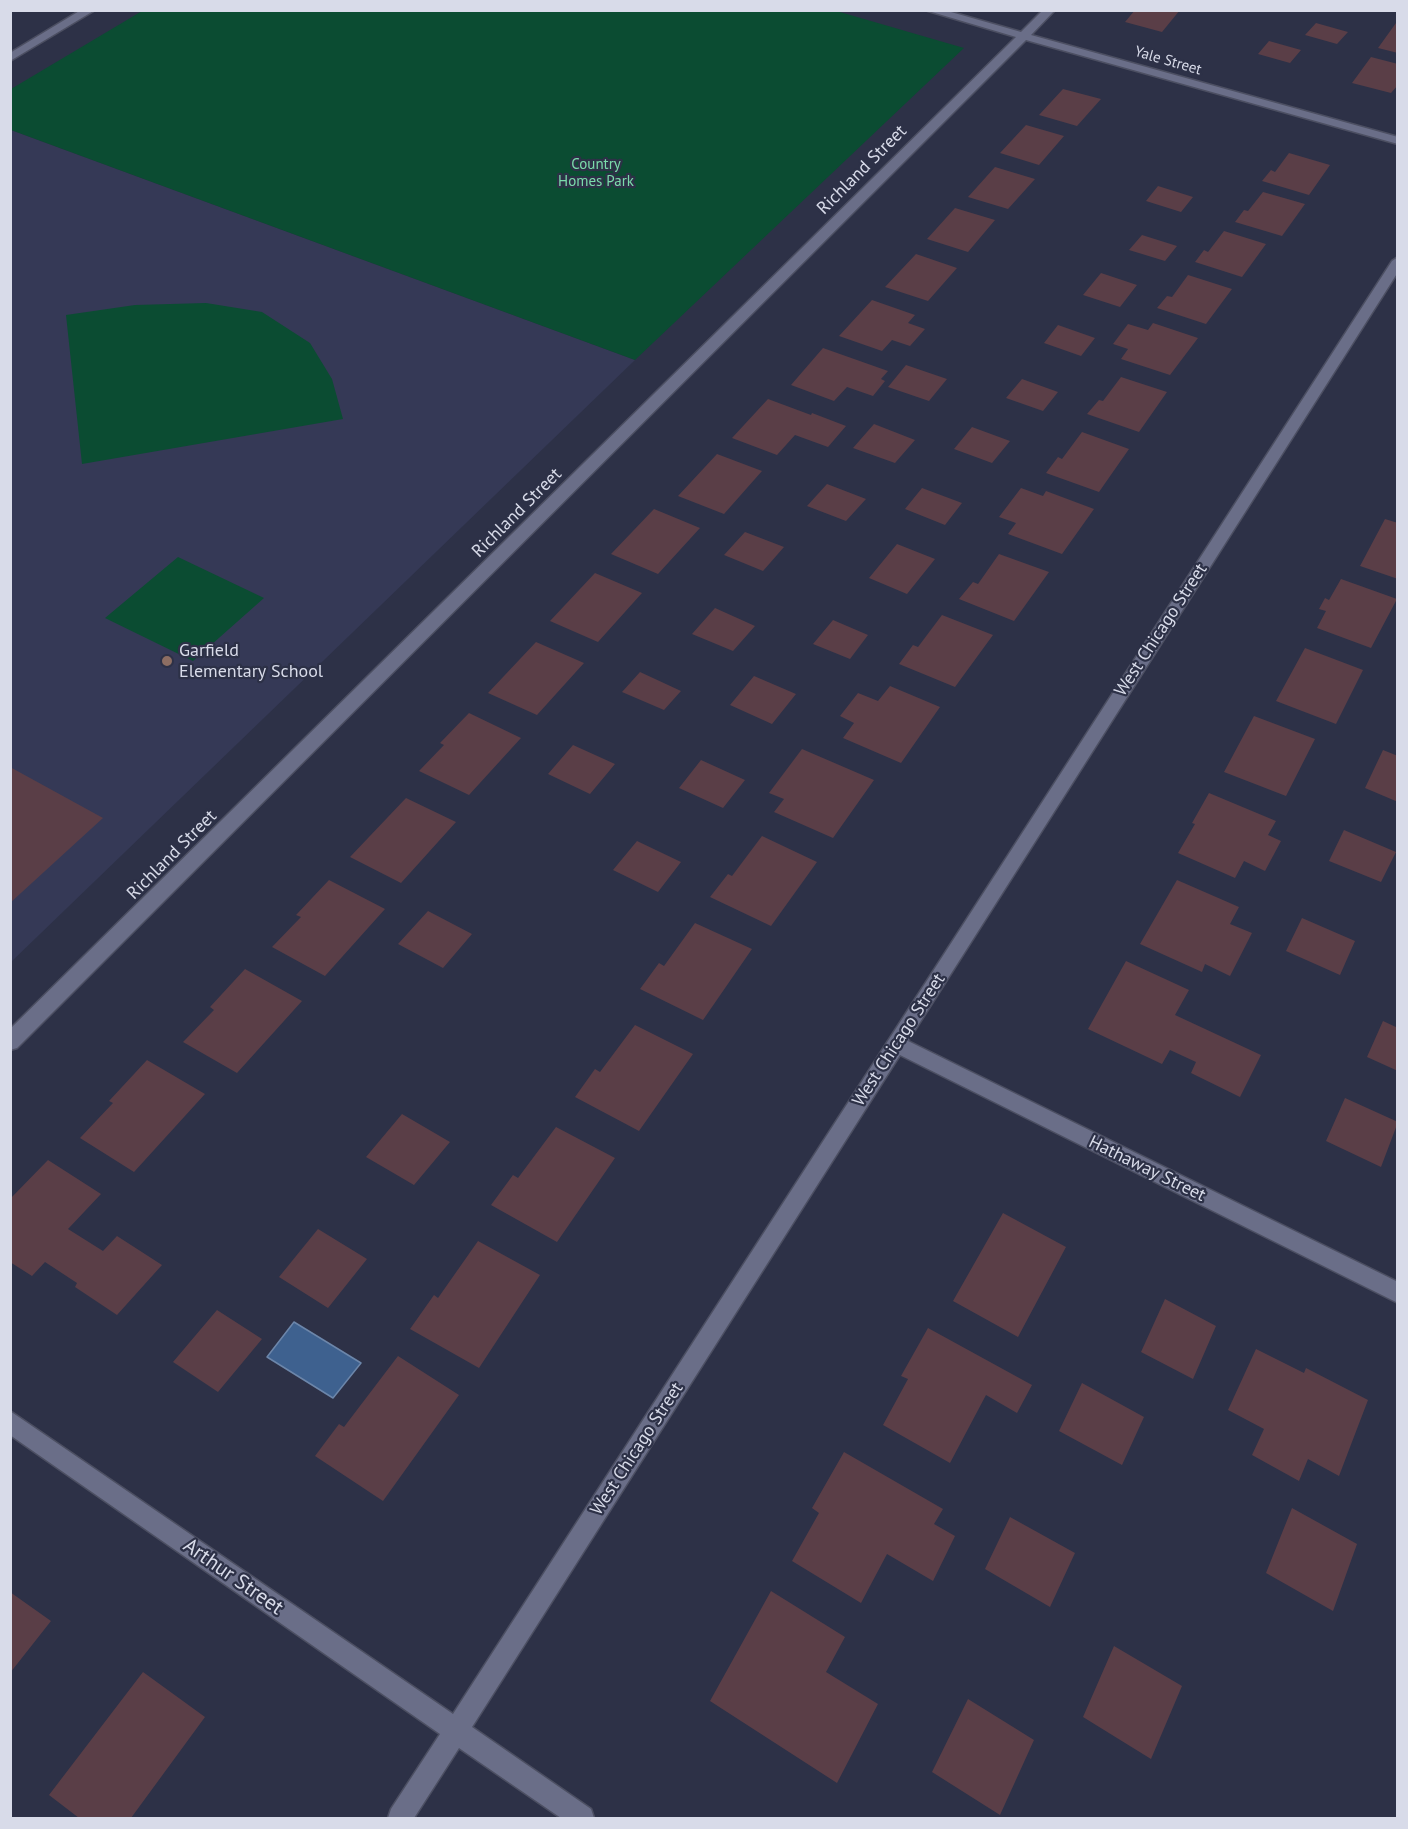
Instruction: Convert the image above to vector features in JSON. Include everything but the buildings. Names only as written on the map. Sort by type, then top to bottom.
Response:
[{"type":"street","points":[[10,58],[90,10]]},
{"type":"street","name":"Yale Street","points":[[930,10],[1398,141]]},
{"type":"street","name":"Richland Street","points":[[10,1042],[1050,10]]},
{"type":"street","name":"West Chicago Street","points":[[400,1818],[1398,261]]},
{"type":"street","name":"Hathaway Street","points":[[896,1044],[1398,1293]]},
{"type":"street","name":"Arthur Street","points":[[10,1422],[582,1818]]},
{"type":"shaded area","name":"Garfield Elementary School","points":[[11,130],[635,360],[11,962]]},
{"type":"shaded area","points":[[294,1322],[361,1363],[333,1398],[267,1357]]},
{"type":"green space","name":"Country Homes Park","points":[[833,10],[964,48],[635,360],[11,130],[11,89],[142,11]]},
{"type":"green space","points":[[206,303],[262,312],[310,343],[332,379],[343,419],[82,464],[66,315],[135,305]]},
{"type":"green space","points":[[178,557],[264,598],[193,661],[105,618]]},
{"type":"place","name":"Garfield Elementary School","points":[[167,661]]}]
